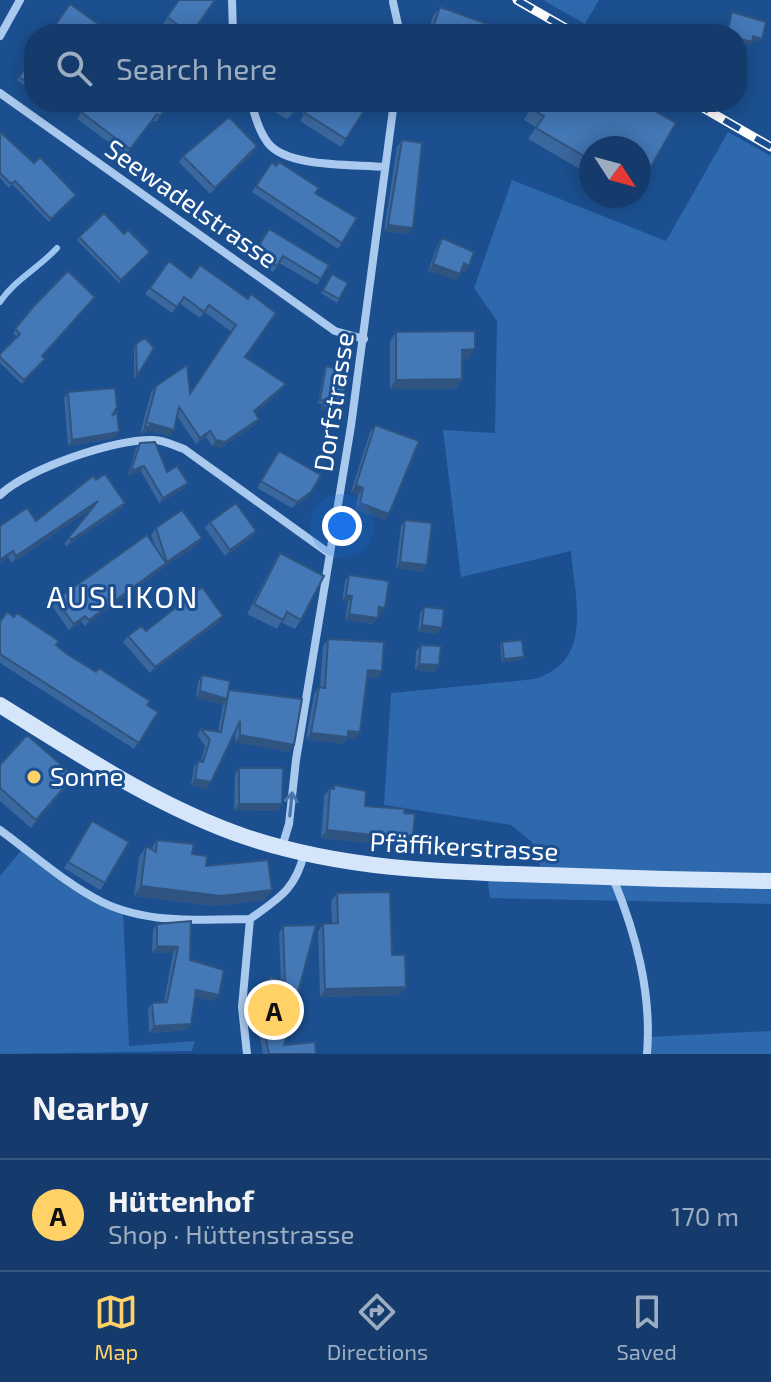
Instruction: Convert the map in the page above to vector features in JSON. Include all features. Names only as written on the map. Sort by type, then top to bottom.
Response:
[{"type":"main road","name":"Pfäffikerstrasse","points":[[0,705],[157,798],[244,836],[304,854],[407,871],[771,881]]},
{"type":"street","points":[[0,36],[20,0]]},
{"type":"street","points":[[232,0],[233,24]]},
{"type":"street","points":[[393,2],[398,24]]},
{"type":"street","name":"Seewadelstrasse","points":[[0,93],[24,110]]},
{"type":"street","name":"Seewadelstrasse","points":[[27,112],[335,331],[364,339]]},
{"type":"street","points":[[255,112],[270,146],[285,155],[300,160],[385,167]]},
{"type":"street","name":"Dorfstrasse","points":[[282,848],[289,824],[296,760],[364,339],[393,112]]},
{"type":"street","points":[[0,495],[27,475],[124,443],[156,440],[184,449],[330,554]]},
{"type":"street","points":[[0,830],[73,884],[123,910],[196,920],[250,919],[283,896],[299,877],[304,854]]},
{"type":"street","points":[[613,878],[638,949],[644,984],[647,1054]]},
{"type":"street","points":[[247,1054],[242,1007],[250,919]]},
{"type":"shaded area","points":[[543,0],[599,0],[585,24]]},
{"type":"shaded area","points":[[728,132],[771,156],[771,904],[490,898],[487,875],[543,875],[532,842],[511,825],[384,805],[391,693],[535,679],[554,670],[566,658],[577,627],[571,551],[461,577],[443,430],[495,433],[497,321],[474,288],[512,180],[666,241]]},
{"type":"shaded area","points":[[24,847],[73,884],[123,910],[129,1046],[195,1041],[192,1051],[0,1054],[0,876]]},
{"type":"shaded area","points":[[771,1031],[771,1054],[647,1054],[648,1037]]},
{"type":"building","points":[[179,0],[215,0],[198,24],[177,24],[167,17]]},
{"type":"building","points":[[70,4],[98,24],[56,24]]},
{"type":"building","points":[[440,7],[487,24],[434,24]]},
{"type":"building","points":[[732,12],[766,22],[762,39],[753,36],[752,42],[747,41],[747,24],[729,24]]},
{"type":"building","points":[[81,112],[163,112],[160,116],[157,114],[130,149]]},
{"type":"building","points":[[306,112],[363,112],[346,139]]},
{"type":"building","points":[[537,112],[657,112],[676,123],[651,166],[651,136],[579,136],[579,153],[536,128],[544,116]]},
{"type":"building","points":[[229,117],[257,146],[215,188],[183,156]]},
{"type":"building","points":[[0,132],[34,163],[40,157],[76,195],[51,219],[15,181],[11,184],[0,173]]},
{"type":"building","points":[[402,140],[422,143],[413,228],[388,225]]},
{"type":"building","points":[[272,162],[276,166],[279,162],[319,188],[315,193],[357,218],[342,243],[256,186]]},
{"type":"building","points":[[104,213],[124,234],[128,230],[150,252],[121,280],[79,237]]},
{"type":"building","points":[[269,229],[329,265],[321,279],[283,256],[277,266],[255,252]]},
{"type":"building","points":[[442,238],[474,252],[469,266],[464,263],[460,274],[433,264]]},
{"type":"building","points":[[169,261],[191,278],[200,265],[248,299],[251,294],[276,313],[245,357],[286,384],[254,411],[259,419],[225,442],[216,440],[210,431],[200,438],[179,407],[174,430],[149,423],[150,427],[145,427],[156,386],[187,365],[190,394],[236,325],[209,305],[204,312],[184,297],[177,307],[150,288]]},
{"type":"building","points":[[68,271],[95,297],[24,380],[0,354],[20,334],[15,329],[33,307]]},
{"type":"building","points":[[332,274],[348,283],[339,299],[323,290]]},
{"type":"building","points":[[475,331],[475,349],[462,350],[462,379],[396,380],[396,332]]},
{"type":"building","points":[[145,338],[154,348],[137,376],[136,344]]},
{"type":"building","points":[[326,366],[349,371],[340,410],[323,407],[324,400],[320,400]]},
{"type":"building","points":[[115,388],[117,407],[112,416],[117,412],[119,432],[72,440],[68,392]]},
{"type":"building","points":[[375,425],[419,441],[389,514],[360,503],[363,488],[356,485]]},
{"type":"building","points":[[155,442],[167,472],[177,466],[188,483],[163,498],[144,466],[131,471],[140,443]]},
{"type":"building","points":[[279,451],[321,475],[311,492],[297,502],[261,481]]},
{"type":"building","points":[[105,474],[125,503],[71,540],[69,537],[98,501],[16,556],[13,551],[0,560],[0,526],[27,508],[36,521],[93,476],[96,480]]},
{"type":"building","points":[[236,503],[256,531],[230,550],[210,522]]},
{"type":"building","points":[[182,510],[202,538],[167,562],[156,528]]},
{"type":"building","points":[[405,520],[432,523],[427,565],[400,562]]},
{"type":"building","points":[[147,535],[166,563],[89,620],[85,616],[74,624],[56,600]]},
{"type":"building","points":[[280,553],[324,576],[301,620],[287,612],[283,620],[254,604]]},
{"type":"building","points":[[349,575],[389,581],[385,608],[379,607],[378,618],[349,614],[352,596],[346,595]]},
{"type":"building","points":[[202,587],[223,616],[155,667],[128,636],[141,626],[146,631]]},
{"type":"building","points":[[424,607],[444,609],[442,628],[422,625]]},
{"type":"building","points":[[7,612],[14,617],[17,613],[59,641],[56,645],[67,654],[96,672],[99,668],[150,701],[147,705],[158,712],[139,743],[0,654],[0,622]]},
{"type":"building","points":[[328,639],[384,642],[382,671],[368,670],[360,732],[348,731],[348,737],[311,733],[319,687],[325,688]]},
{"type":"building","points":[[522,640],[524,657],[504,659],[502,642]]},
{"type":"building","points":[[421,645],[441,646],[439,665],[419,664]]},
{"type":"building","points":[[202,675],[230,681],[227,699],[200,691]]},
{"type":"building","points":[[229,690],[302,699],[294,745],[240,735],[240,721],[211,782],[195,779],[198,761],[203,762],[210,740],[201,729],[221,732]]},
{"type":"building","points":[[27,735],[74,776],[36,820],[0,788],[0,765]]},
{"type":"building","points":[[239,768],[283,768],[282,804],[239,804]]},
{"type":"building","points":[[334,785],[366,791],[365,806],[405,809],[404,813],[415,814],[413,836],[401,835],[400,838],[327,830],[330,788],[334,789]]},
{"type":"building","points":[[92,821],[129,842],[105,883],[68,862]]},
{"type":"building","points":[[157,840],[194,844],[192,854],[207,856],[206,866],[268,860],[272,890],[221,896],[141,886],[146,846],[156,852]]},
{"type":"building","points":[[390,892],[392,955],[405,955],[406,987],[325,989],[323,924],[338,923],[337,893]]},
{"type":"building","points":[[191,921],[190,960],[224,970],[219,995],[196,990],[191,1024],[154,1026],[152,1003],[167,1002],[178,947],[157,946],[157,924]]},
{"type":"building","points":[[316,925],[284,1045],[315,1042],[316,1054],[269,1054],[263,1024],[258,1022],[270,977],[285,981],[283,926]]},
{"type":"waterway","points":[[0,302],[12,287],[57,248]]},
{"type":"railway","points":[[517,0],[559,24]]},
{"type":"railway","points":[[710,112],[771,147]]},
{"type":"place","name":"Sonne","points":[[34,777]]},
{"type":"place","name":"Hüttenhof","points":[[274,1010]]},
{"type":"district","name":"AUSLIKON","points":[[123,598]]}]
